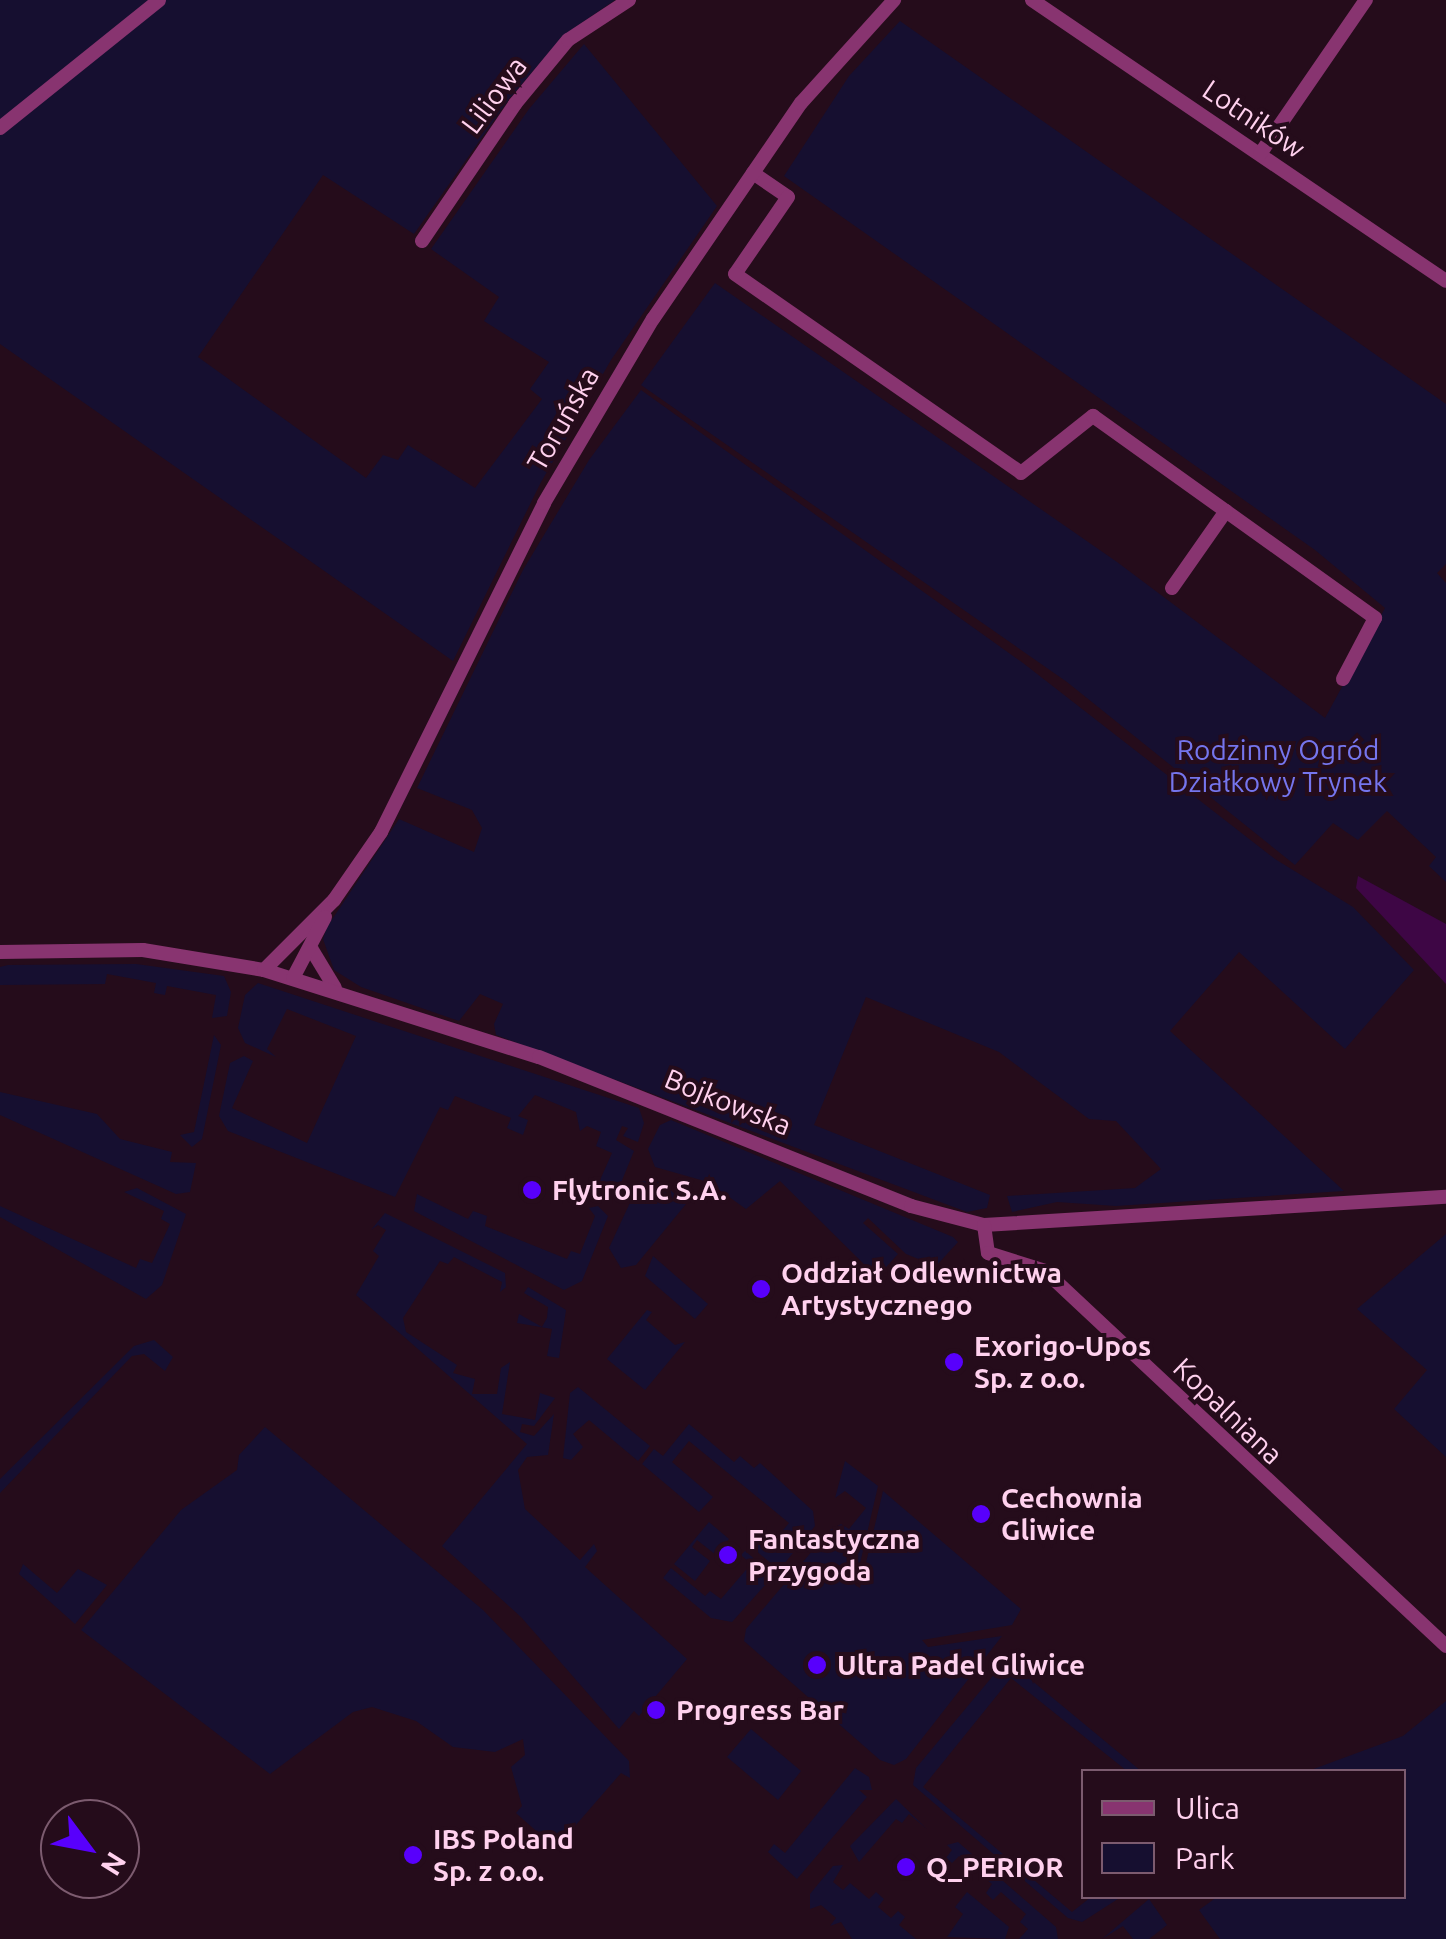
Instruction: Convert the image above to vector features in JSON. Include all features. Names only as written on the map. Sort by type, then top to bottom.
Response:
[{"type":"street","points":[[0,128],[158,0]]},
{"type":"street","name":"Liliowa","points":[[422,241],[515,104],[568,40],[628,0]]},
{"type":"street","name":"Toruńska","points":[[264,970],[297,943],[334,900],[403,794],[589,421],[801,103],[894,0]]},
{"type":"street","name":"Lotników","points":[[1032,0],[1446,281]]},
{"type":"street","points":[[1260,154],[1366,0]]},
{"type":"street","points":[[753,173],[788,197],[735,274],[1021,473],[1094,416],[1375,618],[1343,680]]},
{"type":"street","points":[[1172,588],[1226,510]]},
{"type":"street","name":"Toruńska","points":[[293,978],[312,950],[334,900]]},
{"type":"street","points":[[293,978],[297,943]]},
{"type":"street","name":"Bojkowska","points":[[0,952],[142,950],[293,978],[661,1101],[932,1214],[984,1225],[1446,1197]]},
{"type":"street","points":[[312,950],[339,992]]},
{"type":"street","name":"Kopalniana","points":[[984,1225],[988,1252],[1046,1271],[1446,1646]]},
{"type":"green space","points":[[0,0],[615,0],[564,35],[509,99],[414,234],[323,175],[198,357],[366,478],[383,455],[398,460],[408,445],[475,488],[542,399],[530,389],[549,362],[484,321],[499,297],[431,249],[529,109],[584,44],[717,206],[611,360],[540,484],[453,661],[0,344]]},
{"type":"green space","name":"Rodzinny Ogród Działkowy Trynek","points":[[900,21],[1446,404],[1446,564],[1437,573],[1446,583],[1446,882],[1429,866],[1436,857],[1387,811],[1358,840],[1333,823],[1295,865],[1067,682],[641,385],[715,283],[1117,562],[1325,718],[1385,608],[1315,550],[784,176],[849,76]]},
{"type":"green space","points":[[641,390],[1023,663],[1275,859],[1353,907],[1414,970],[1345,1049],[1239,952],[1170,1031],[1344,1191],[1116,1206],[1057,1202],[1012,1212],[1007,1196],[1135,1188],[1161,1169],[1116,1121],[1089,1119],[999,1052],[866,997],[814,1125],[990,1195],[987,1208],[967,1212],[496,1035],[494,1024],[503,1004],[480,994],[459,1021],[361,987],[334,970],[323,939],[327,927],[399,819],[474,852],[482,828],[472,810],[417,788],[523,570],[589,460]]},
{"type":"green space","points":[[136,964],[224,976],[231,992],[227,1016],[212,1018],[216,995],[167,986],[165,995],[154,993],[156,983],[107,974],[105,984],[0,985],[0,967],[8,965]]},
{"type":"green space","points":[[258,983],[639,1108],[644,1123],[638,1142],[623,1136],[628,1128],[622,1126],[616,1140],[634,1151],[616,1195],[607,1183],[602,1191],[596,1189],[612,1153],[596,1146],[601,1132],[587,1126],[580,1131],[576,1112],[535,1095],[518,1116],[528,1120],[523,1135],[507,1128],[511,1118],[455,1096],[448,1110],[440,1107],[395,1197],[228,1131],[219,1116],[230,1063],[244,1056],[253,1061],[232,1108],[307,1143],[356,1036],[287,1009],[267,1049],[276,1057],[245,1043],[238,1028],[245,995]]},
{"type":"green space","points":[[214,1035],[221,1045],[202,1139],[192,1147],[180,1135],[194,1132]]},
{"type":"green space","points":[[0,1092],[97,1114],[120,1139],[172,1152],[170,1162],[196,1163],[190,1192],[176,1194],[0,1115]]},
{"type":"green space","points":[[671,1120],[958,1242],[936,1266],[906,1254],[868,1218],[863,1223],[898,1254],[877,1277],[780,1181],[746,1209],[708,1182],[655,1167],[648,1149],[660,1125]]},
{"type":"green space","points":[[640,1181],[661,1182],[686,1204],[636,1265],[621,1268],[609,1248]]},
{"type":"green space","points":[[137,1188],[186,1214],[162,1285],[146,1299],[0,1217],[0,1206],[136,1268],[140,1259],[152,1263],[170,1224],[161,1219],[164,1211],[124,1192]]},
{"type":"green space","points":[[417,1194],[468,1219],[473,1211],[487,1216],[485,1226],[567,1259],[571,1251],[580,1254],[595,1216],[589,1208],[598,1206],[608,1216],[582,1281],[564,1290],[414,1211]]},
{"type":"green space","points":[[385,1213],[505,1273],[506,1287],[500,1292],[502,1282],[454,1257],[448,1264],[440,1261],[403,1318],[406,1332],[457,1365],[453,1373],[475,1379],[472,1394],[497,1394],[501,1368],[510,1362],[502,1414],[535,1420],[540,1393],[555,1398],[534,1426],[522,1424],[520,1432],[534,1436],[554,1414],[548,1455],[527,1457],[518,1470],[525,1509],[580,1560],[594,1544],[597,1551],[585,1567],[687,1659],[639,1716],[634,1711],[619,1729],[521,1617],[442,1546],[527,1444],[356,1295],[379,1256],[373,1251],[386,1230],[378,1225],[371,1230]]},
{"type":"green space","points":[[1446,1234],[1446,1457],[1394,1409],[1427,1370],[1357,1309]]},
{"type":"green space","points":[[653,1256],[708,1304],[695,1319],[645,1276]]},
{"type":"green space","points":[[528,1287],[566,1310],[559,1358],[547,1356],[552,1329],[517,1323],[519,1314],[542,1327],[547,1318],[548,1307],[524,1293]]},
{"type":"green space","points":[[647,1310],[652,1312],[646,1320],[675,1345],[685,1342],[645,1390],[607,1359]]},
{"type":"green space","points":[[154,1340],[173,1357],[165,1371],[144,1354],[132,1356],[0,1493],[0,1479],[134,1346]]},
{"type":"green space","points":[[578,1387],[650,1446],[638,1461],[589,1420],[573,1434],[583,1447],[571,1460],[563,1458],[570,1393]]},
{"type":"green space","points":[[689,1424],[734,1462],[740,1456],[754,1468],[760,1463],[813,1511],[815,1526],[779,1570],[749,1545],[760,1532],[773,1542],[789,1523],[689,1441],[672,1462],[713,1497],[699,1512],[642,1464],[654,1449],[663,1456]]},
{"type":"green space","points":[[265,1427],[483,1610],[629,1761],[630,1778],[621,1773],[562,1841],[552,1845],[516,1813],[522,1806],[511,1767],[525,1755],[523,1739],[495,1752],[453,1747],[416,1721],[372,1707],[353,1712],[270,1774],[81,1630],[181,1510],[237,1470],[239,1455]]},
{"type":"green space","points":[[845,1461],[878,1486],[855,1585],[860,1588],[883,1491],[1021,1609],[1012,1625],[922,1640],[928,1647],[1002,1636],[906,1759],[894,1765],[880,1760],[744,1641],[746,1629],[830,1530],[841,1524],[849,1529],[866,1508],[845,1491],[835,1498]]},
{"type":"green space","points":[[709,1522],[729,1539],[716,1555],[697,1540],[692,1547],[710,1561],[695,1581],[674,1564]]},
{"type":"green space","points":[[745,1551],[774,1575],[732,1622],[711,1618],[663,1578],[671,1568],[705,1596],[710,1591],[721,1599],[751,1564],[741,1555]]},
{"type":"green space","points":[[23,1564],[57,1593],[78,1569],[107,1585],[75,1624],[19,1574]]},
{"type":"green space","points":[[1019,1670],[1139,1769],[1125,1769],[1011,1678],[923,1787],[1072,1912],[1088,1899],[1118,1899],[1082,1922],[1068,1918],[913,1785],[916,1768],[997,1671]]},
{"type":"green space","points":[[1446,1701],[1446,1939],[1220,1939],[1199,1910],[1214,1899],[1406,1899],[1406,1769],[1313,1769],[1403,1736]]},
{"type":"green space","points":[[751,1729],[801,1771],[778,1800],[727,1757]]},
{"type":"green space","points":[[855,1768],[869,1777],[872,1790],[859,1790],[867,1797],[797,1879],[768,1852],[774,1844],[785,1853]]},
{"type":"green space","points":[[896,1799],[927,1829],[909,1814],[902,1823],[896,1819],[859,1862],[850,1846]]},
{"type":"green space","points":[[958,1842],[1056,1927],[1058,1939],[1019,1939],[1028,1929],[1020,1922],[1026,1914],[1001,1892],[993,1900],[986,1893],[992,1884],[959,1856],[952,1863],[946,1858],[952,1850],[947,1845]]},
{"type":"green space","points":[[843,1865],[833,1882],[843,1890],[850,1883],[869,1899],[876,1892],[884,1899],[878,1907],[891,1918],[898,1911],[905,1917],[899,1925],[916,1939],[852,1939],[841,1922],[830,1926],[836,1918],[821,1905],[810,1909],[810,1894],[833,1866]]},
{"type":"green space","points":[[967,1892],[1009,1927],[1005,1939],[947,1937],[963,1914],[955,1907]]},
{"type":"green space","points":[[1149,1899],[1167,1925],[1149,1939],[1133,1939],[1123,1926],[1102,1939]]},
{"type":"shaded area","points":[[1358,876],[1446,924],[1446,984],[1356,888]]},
{"type":"place","name":"Flytronic S.A.","points":[[532,1190]]},
{"type":"place","name":"Oddział Odlewnictwa Artystycznego","points":[[761,1289]]},
{"type":"place","name":"Exorigo-Upos Sp. z o.o.","points":[[954,1362]]},
{"type":"place","name":"Cechownia Gliwice","points":[[981,1514]]},
{"type":"place","name":"Fantastyczna Przygoda","points":[[728,1555]]},
{"type":"place","name":"Ultra Padel Gliwice","points":[[817,1665]]},
{"type":"place","name":"Progress Bar","points":[[656,1710]]},
{"type":"place","name":"IBS Poland Sp. z o.o.","points":[[413,1855]]},
{"type":"place","name":"Q_PERIOR","points":[[906,1867]]}]
